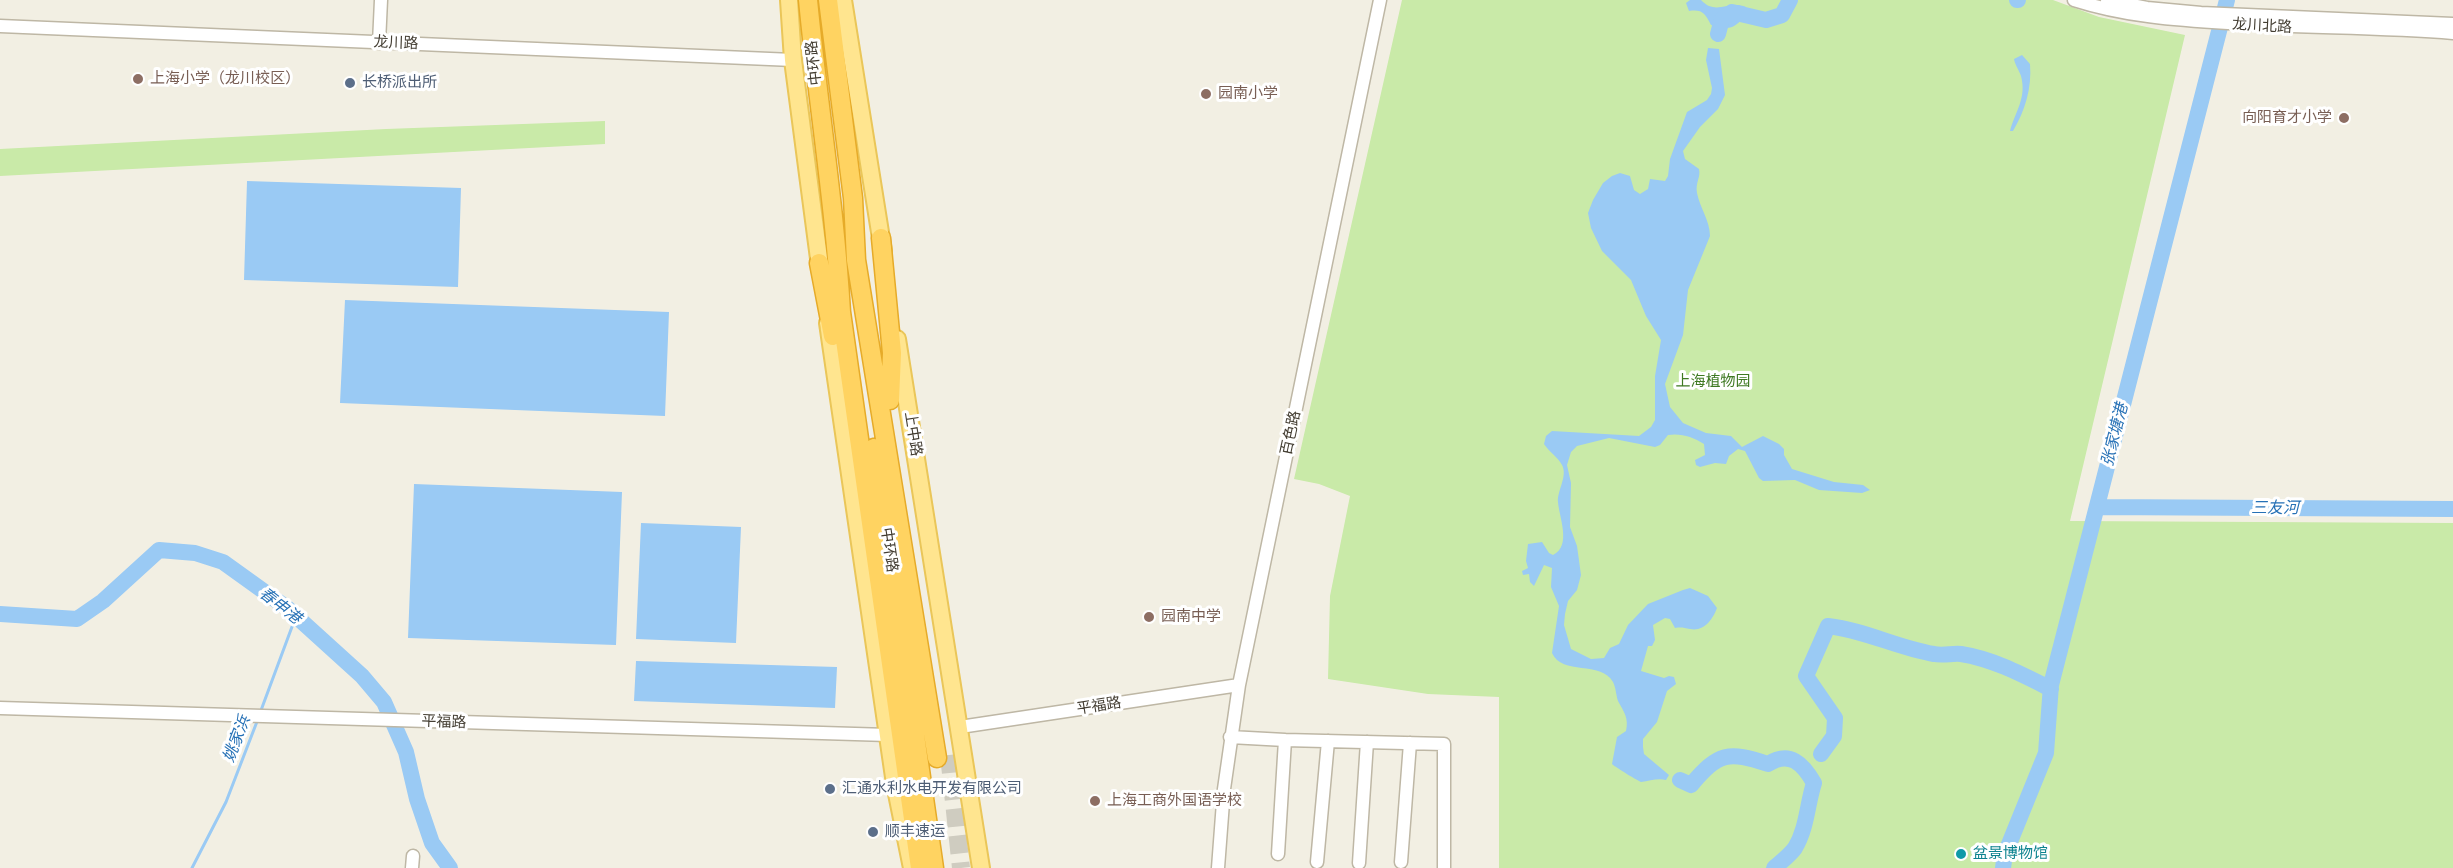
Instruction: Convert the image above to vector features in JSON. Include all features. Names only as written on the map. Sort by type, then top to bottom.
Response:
[{"type":"highway","name":"中环路","points":[[808,0],[816,87],[836,234],[867,364],[943,757],[890,400],[867,364]]},
{"type":"highway","name":"中环路","points":[[828,0],[853,198],[856,260],[867,364],[934,868]]},
{"type":"highway","points":[[881,238],[892,353],[890,400]]},
{"type":"highway","points":[[819,263],[884,612]]},
{"type":"highway","name":"中环路","points":[[867,364],[884,612],[920,868]]},
{"type":"main road","points":[[789,0],[793,60],[819,263],[895,784],[912,868]]},
{"type":"main road","name":"上中路","points":[[843,0],[981,868]]},
{"type":"street","points":[[379,43],[381,0]]},
{"type":"street","name":"百色路","points":[[1218,868],[1230,737],[1239,685],[1380,0]]},
{"type":"street","name":"龙川北路","points":[[2074,0],[2128,14],[2453,33]]},
{"type":"street","name":"龙川北路","points":[[2107,0],[2200,17]]},
{"type":"street","name":"龙川北路","points":[[2233,19],[2453,24]]},
{"type":"street","name":"龙川路","points":[[0,26],[793,60]]},
{"type":"street","name":"平福路","points":[[960,727],[1239,685]]},
{"type":"street","name":"平福路","points":[[0,708],[888,735]]},
{"type":"street","points":[[1230,737],[1444,744],[1444,868]]},
{"type":"street","points":[[1278,854],[1285,740]]},
{"type":"street","points":[[1317,862],[1328,741]]},
{"type":"street","points":[[1359,863],[1367,742]]},
{"type":"street","points":[[1401,862],[1410,743]]},
{"type":"green space","name":"上海植物园","points":[[1402,0],[2053,0],[2099,17],[2185,35],[2070,521],[2453,523],[2453,868],[1499,868],[1499,697],[1428,694],[1328,679],[1330,596],[1350,496],[1319,484],[1294,479]]},
{"type":"green space","points":[[605,121],[605,144],[0,176],[0,149],[386,129]]},
{"type":"water","points":[[1690,0],[1701,0],[1712,7],[1740,5],[1746,7],[1746,14],[1734,26],[1717,27],[1711,25],[1703,13],[1689,11],[1686,3]]},
{"type":"water","points":[[1708,48],[1719,49],[1725,95],[1718,109],[1700,127],[1683,151],[1685,159],[1699,169],[1697,193],[1710,236],[1688,290],[1683,335],[1665,384],[1670,407],[1683,423],[1706,433],[1731,436],[1742,447],[1763,436],[1779,444],[1784,449],[1784,455],[1792,469],[1834,482],[1863,485],[1870,490],[1862,493],[1819,490],[1795,480],[1763,481],[1759,478],[1745,451],[1738,449],[1729,456],[1726,464],[1715,463],[1700,467],[1696,465],[1695,460],[1705,455],[1704,444],[1682,435],[1668,435],[1660,445],[1655,447],[1609,438],[1577,446],[1571,452],[1567,465],[1571,483],[1570,527],[1577,546],[1581,575],[1577,590],[1568,601],[1565,614],[1564,625],[1571,649],[1591,659],[1604,658],[1610,648],[1619,644],[1628,625],[1648,604],[1690,588],[1708,596],[1717,608],[1710,620],[1700,629],[1675,628],[1670,619],[1665,618],[1653,625],[1655,640],[1652,646],[1648,646],[1641,671],[1664,678],[1674,677],[1676,684],[1667,691],[1657,722],[1643,739],[1644,754],[1669,775],[1666,780],[1641,782],[1612,764],[1617,737],[1626,731],[1627,722],[1613,682],[1600,671],[1564,664],[1552,653],[1559,606],[1551,587],[1552,568],[1544,565],[1534,586],[1530,582],[1529,574],[1523,575],[1522,571],[1528,568],[1526,561],[1528,544],[1542,542],[1553,555],[1562,545],[1563,531],[1558,502],[1564,469],[1544,444],[1546,436],[1552,431],[1639,436],[1651,427],[1655,420],[1655,376],[1661,340],[1646,316],[1631,280],[1602,251],[1591,228],[1588,213],[1603,183],[1612,176],[1620,173],[1630,176],[1634,190],[1640,194],[1648,189],[1650,179],[1665,181],[1668,176],[1670,159],[1687,112],[1707,100],[1711,94],[1712,88],[1706,60]]},
{"type":"water","points":[[2022,55],[2030,64],[2029,90],[2021,115],[2013,131],[2010,131],[2023,91],[2021,76],[2014,59]]},
{"type":"water","points":[[247,181],[461,188],[458,287],[244,280]]},
{"type":"water","points":[[345,300],[669,312],[665,416],[340,403]]},
{"type":"water","points":[[414,484],[622,492],[616,645],[408,638]]},
{"type":"water","points":[[641,523],[741,527],[736,643],[636,639]]},
{"type":"water","points":[[636,661],[837,667],[835,708],[634,701]]},
{"type":"waterway","points":[[1718,34],[1722,19],[1732,12],[1766,20],[1782,15],[1790,0]]},
{"type":"waterway","name":"张家塘港","points":[[2003,868],[2005,854],[2046,753],[2051,685],[2227,0]]},
{"type":"waterway","name":"三友河","points":[[2097,507],[2453,509]]},
{"type":"waterway","name":"春申港","points":[[0,614],[77,619],[103,601],[159,550],[195,553],[223,562],[287,608],[362,676],[384,702],[406,752],[417,799],[432,843],[450,868]]},
{"type":"waterway","name":"姚家浜","points":[[260,713],[296,616]]},
{"type":"waterway","points":[[1821,754],[1834,736],[1835,718],[1806,676],[1828,626],[1855,631],[1937,655],[1961,654],[1985,660],[2008,668],[2051,689]]},
{"type":"waterway","name":"姚家浜","points":[[192,868],[226,802],[258,719]]},
{"type":"waterway","points":[[1680,780],[1691,785],[1709,766],[1725,757],[1743,757],[1768,764],[1783,758],[1800,765],[1814,783],[1804,824],[1795,848],[1774,868]]},
{"type":"tunnel","points":[[949,755],[961,868]]},
{"type":"place","name":"上海小学（龙川校区）","points":[[138,79]]},
{"type":"place","name":"长桥派出所","points":[[350,83]]},
{"type":"place","name":"园南小学","points":[[1206,94]]},
{"type":"place","name":"向阳育才小学","points":[[2344,118]]},
{"type":"place","name":"园南中学","points":[[1149,617]]},
{"type":"place","name":"汇通水利水电开发有限公司","points":[[830,789]]},
{"type":"place","name":"上海工商外国语学校","points":[[1095,801]]},
{"type":"place","name":"顺丰速运","points":[[873,832]]},
{"type":"place","name":"盆景博物馆","points":[[1961,854]]}]
